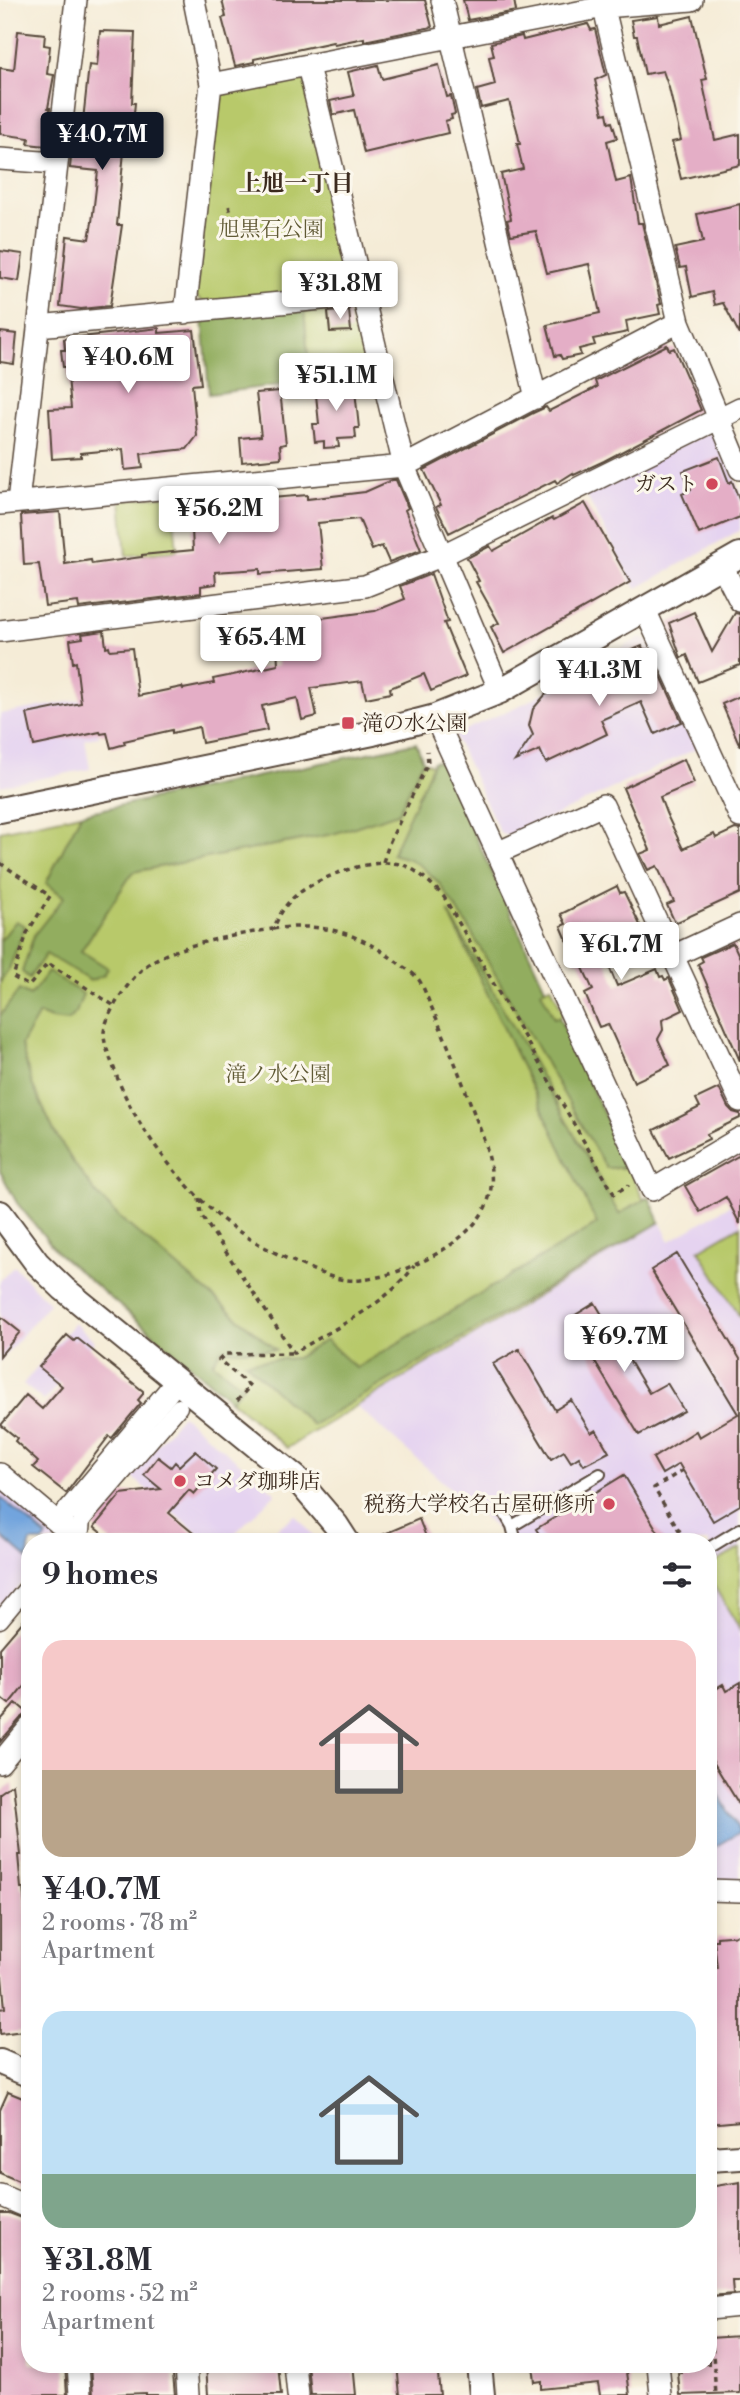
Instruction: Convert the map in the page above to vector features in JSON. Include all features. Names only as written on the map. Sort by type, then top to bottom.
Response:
[{"type":"street","points":[[76,0],[38,326],[9,503],[404,466],[679,322]]},
{"type":"street","points":[[184,313],[211,84],[194,0]]},
{"type":"street","points":[[442,0],[536,398]]},
{"type":"street","points":[[211,84],[451,38],[603,4],[692,0]]},
{"type":"street","points":[[603,4],[679,322],[740,470]]},
{"type":"street","points":[[308,66],[404,466],[500,691]]},
{"type":"street","points":[[0,159],[56,163]]},
{"type":"street","points":[[38,326],[364,295]]},
{"type":"street","points":[[0,631],[365,586],[441,556],[740,408]]},
{"type":"street","points":[[0,810],[373,733],[435,717],[500,691],[731,561],[740,601]]},
{"type":"street","points":[[645,610],[740,817]]},
{"type":"street","points":[[435,717],[652,1190],[740,1138]]},
{"type":"street","points":[[497,853],[603,805],[740,1101]]},
{"type":"street","points":[[673,956],[740,925]]},
{"type":"street","points":[[0,1213],[37,1263],[64,1289],[296,1478],[341,1533]]},
{"type":"street","points":[[58,1523],[177,1381]]},
{"type":"street","points":[[81,1533],[82,1520],[179,1407]]},
{"type":"street","points":[[0,1474],[58,1523],[76,1533]]},
{"type":"street","points":[[0,1620],[21,1595]]},
{"type":"street","points":[[0,1763],[21,1738]]},
{"type":"street","points":[[717,1890],[740,1891]]},
{"type":"street","points":[[0,2062],[21,2071]]},
{"type":"street","points":[[717,2158],[740,2157]]},
{"type":"street","points":[[0,2195],[21,2204]]},
{"type":"street","points":[[717,2311],[740,2306]]},
{"type":"street","points":[[79,2373],[80,2395]]},
{"type":"street","points":[[187,2373],[188,2395]]},
{"type":"street","points":[[296,2373],[298,2395]]},
{"type":"street","points":[[480,2373],[482,2395]]},
{"type":"street","points":[[659,2373],[661,2395]]},
{"type":"lane","points":[[512,1526],[600,1474]]},
{"type":"lane","points":[[503,1511],[514,1533]]},
{"type":"lane","points":[[717,1543],[740,1529]]},
{"type":"path","points":[[229,206],[234,224]]},
{"type":"path","points":[[383,862],[390,841],[428,763]]},
{"type":"path","points":[[273,929],[281,912],[291,900],[302,891],[344,870],[366,863],[383,862],[406,866],[433,885],[444,897],[614,1194],[635,1181]]},
{"type":"path","points":[[0,863],[50,896],[27,933],[13,977],[29,986],[48,963],[113,1005]]},
{"type":"path","points":[[311,926],[346,932],[389,956],[419,980],[440,1025],[488,1155],[492,1186],[487,1205],[475,1223],[447,1247],[414,1266],[391,1275],[361,1280],[339,1280],[272,1252],[218,1215],[174,1169],[144,1128],[121,1087],[104,1034],[113,1005],[146,966],[187,947],[273,929],[311,926]]},
{"type":"path","points":[[199,1196],[201,1215],[294,1353]]},
{"type":"path","points":[[232,1408],[250,1386],[219,1360],[225,1354],[294,1353],[365,1310],[402,1283],[414,1266]]},
{"type":"path","points":[[680,1533],[654,1488],[683,1471]]},
{"type":"path","points":[[714,2373],[716,2395]]},
{"type":"shaded area","points":[[708,433],[719,437],[740,494],[740,530],[636,589],[585,493]]},
{"type":"shaded area","points":[[641,637],[650,642],[700,747],[511,836],[501,834],[455,737],[458,733],[525,703]]},
{"type":"shaded area","points":[[91,698],[99,737],[85,739],[90,769],[0,786],[0,714]]},
{"type":"shaded area","name":"税務大学校名古屋研修所","points":[[740,1199],[740,1883],[717,1882],[717,1533],[500,1533],[355,1405],[660,1222],[670,1241]]},
{"type":"shaded area","points":[[14,1266],[49,1303],[0,1362],[0,1281]]},
{"type":"shaded area","points":[[74,1323],[95,1341],[44,1401],[23,1384]]},
{"type":"shaded area","points":[[182,1415],[276,1493],[235,1533],[198,1533],[131,1476]]},
{"type":"shaded area","points":[[0,1485],[54,1533],[21,1533],[21,1584],[0,1609]]},
{"type":"shaded area","points":[[295,1515],[311,1533],[272,1533]]},
{"type":"green space","name":"旭黒石公園","points":[[294,75],[305,81],[353,281],[346,291],[205,303],[195,296],[216,97],[222,90]]},
{"type":"green space","points":[[350,305],[359,310],[374,374],[310,381],[304,309]]},
{"type":"green space","points":[[304,309],[310,381],[209,394],[203,318]]},
{"type":"green space","points":[[172,495],[177,551],[126,556],[121,500]]},
{"type":"green space","name":"滝ノ水公園","points":[[416,743],[423,761],[432,765],[434,761],[441,762],[545,988],[551,986],[564,1014],[559,1017],[643,1199],[649,1197],[660,1222],[287,1448],[59,1254],[17,1203],[0,1171],[0,831]]},
{"type":"green space","points":[[416,743],[423,761],[398,813],[333,834],[133,872],[81,951],[108,968],[104,975],[90,981],[46,954],[29,978],[22,972],[34,935],[64,897],[46,883],[81,814]]},
{"type":"green space","points":[[434,761],[441,762],[545,988],[541,991],[554,1018],[559,1017],[625,1160],[623,1168],[606,1168],[466,923],[438,882],[409,859],[392,854]]},
{"type":"green space","points":[[448,911],[619,1214],[649,1197],[660,1222],[312,1425],[245,1362],[296,1358],[326,1340],[356,1368],[597,1224]]},
{"type":"green space","points":[[16,921],[25,926],[9,969],[0,983],[0,941]]},
{"type":"green space","points":[[48,972],[83,994],[76,1013],[67,1021],[39,1014],[21,1045],[32,1084],[54,1131],[95,1192],[120,1218],[276,1350],[221,1350],[213,1363],[243,1386],[231,1400],[59,1254],[17,1203],[0,1171],[0,1016],[19,990],[30,996]]},
{"type":"green space","points":[[740,1226],[740,1317],[699,1250]]},
{"type":"green space","points":[[740,1548],[740,1629],[717,1591],[717,1561]]},
{"type":"water","points":[[0,1497],[42,1533],[21,1533],[21,1553],[0,1535]]},
{"type":"water","points":[[717,1792],[740,1832],[717,1845]]},
{"type":"building","points":[[222,0],[425,0],[432,27],[364,41],[364,38],[334,44],[333,42],[254,59],[254,62],[235,66],[222,18],[226,17]]},
{"type":"building","points":[[463,0],[514,0],[516,11],[468,20]]},
{"type":"building","points":[[658,16],[659,24],[692,16],[707,79],[702,80],[715,140],[740,134],[740,165],[681,179],[672,142],[681,140],[669,88],[663,71],[645,74],[631,20]]},
{"type":"building","points":[[588,24],[591,30],[595,29],[606,75],[595,80],[603,114],[607,113],[617,138],[607,141],[616,182],[631,178],[638,223],[642,223],[661,304],[658,305],[660,314],[626,321],[628,332],[593,339],[595,345],[579,349],[581,355],[562,359],[560,355],[555,356],[547,325],[600,313],[589,264],[547,273],[536,231],[511,235],[507,220],[511,219],[501,174],[523,169],[517,144],[520,144],[517,130],[509,101],[481,108],[477,90],[495,85],[489,57],[494,56],[491,43],[522,36],[523,40]]},
{"type":"building","points":[[18,31],[45,34],[44,45],[50,46],[47,74],[54,75],[48,108],[46,146],[28,144],[29,138],[0,134],[0,68],[14,70]]},
{"type":"building","points":[[100,31],[135,32],[132,103],[135,103],[131,142],[125,141],[117,225],[122,225],[110,306],[81,309],[60,306],[67,236],[89,239],[92,222],[98,171],[70,168],[74,129],[82,130],[89,65],[97,66]]},
{"type":"building","points":[[378,65],[382,79],[439,65],[447,97],[451,96],[455,114],[451,115],[452,119],[445,121],[448,133],[364,153],[354,110],[333,115],[330,101],[354,96],[348,72]]},
{"type":"building","points":[[740,204],[740,335],[723,303],[715,305],[712,292],[692,297],[686,267],[680,268],[675,248],[703,242],[697,214]]},
{"type":"building","points":[[0,251],[23,254],[19,281],[0,278]]},
{"type":"building","points":[[349,310],[351,331],[330,332],[328,312]]},
{"type":"building","points":[[159,328],[159,333],[194,330],[201,384],[192,385],[197,436],[187,449],[141,454],[143,468],[125,470],[123,449],[52,459],[49,409],[71,408],[67,367],[63,367],[61,350],[65,350],[64,339]]},
{"type":"building","points":[[0,332],[17,334],[14,364],[0,362]]},
{"type":"building","points":[[667,345],[669,350],[674,348],[701,410],[604,461],[574,475],[573,473],[557,483],[555,480],[449,533],[436,507],[441,505],[424,470],[533,413],[546,407],[549,411],[597,387],[595,381]]},
{"type":"building","points":[[354,381],[359,428],[355,428],[356,438],[338,439],[339,447],[324,448],[324,441],[315,442],[313,424],[319,424],[315,385]]},
{"type":"building","points":[[280,391],[286,444],[280,445],[281,458],[242,462],[240,438],[261,436],[256,393]]},
{"type":"building","points":[[719,457],[740,502],[740,517],[699,534],[682,494],[691,490],[683,471]]},
{"type":"building","points":[[396,480],[408,508],[405,510],[421,550],[389,562],[382,546],[372,550],[359,519],[318,523],[323,569],[260,574],[260,569],[215,572],[216,584],[201,586],[201,593],[79,608],[78,602],[45,606],[39,564],[24,565],[21,515],[60,512],[65,564],[91,560],[92,564],[193,550],[193,502],[204,501],[204,498],[246,494],[246,500],[307,495],[307,499],[365,492]]},
{"type":"building","points":[[585,503],[630,582],[504,653],[491,627],[499,623],[476,582],[479,581],[467,558],[490,546],[493,551]]},
{"type":"building","points":[[431,574],[448,622],[444,623],[466,676],[431,691],[424,674],[390,688],[391,693],[366,698],[362,681],[311,688],[317,716],[302,720],[297,698],[262,706],[267,730],[202,743],[199,727],[124,741],[125,744],[111,748],[107,733],[100,732],[34,746],[27,714],[81,703],[76,662],[73,663],[70,640],[83,638],[82,634],[104,631],[106,647],[109,646],[110,650],[132,648],[138,696],[182,687],[183,689],[214,683],[213,679],[278,665],[276,624],[375,611],[405,599],[400,586]]},
{"type":"building","points":[[694,612],[712,652],[735,613],[740,614],[740,665],[698,682],[687,655],[681,658],[669,623]]},
{"type":"building","points":[[642,646],[643,649],[649,650],[682,722],[655,734],[641,702],[601,720],[607,734],[546,763],[540,750],[515,761],[533,735],[529,726],[533,709],[545,695],[581,678],[584,684],[595,688],[629,673],[620,655]]},
{"type":"building","points":[[740,696],[740,746],[722,704]]},
{"type":"building","points":[[684,759],[694,783],[660,797],[666,813],[683,849],[714,834],[716,838],[735,829],[740,830],[740,893],[675,923],[667,905],[674,902],[657,866],[648,870],[640,854],[650,850],[623,788]]},
{"type":"building","points":[[617,886],[620,893],[624,892],[644,933],[603,952],[617,986],[657,969],[660,977],[663,976],[665,980],[669,978],[683,1010],[662,1020],[663,1030],[658,1039],[670,1065],[634,1082],[608,1024],[599,1027],[585,994],[593,990],[579,959],[576,961],[561,926],[566,924],[561,914]]},
{"type":"building","points":[[733,943],[740,958],[740,1061],[698,964],[703,961],[701,957]]},
{"type":"building","points":[[719,1088],[728,1107],[740,1114],[740,1118],[707,1134],[709,1139],[669,1158],[654,1130],[700,1107],[696,1099]]},
{"type":"building","points":[[740,1155],[740,1224],[726,1197],[700,1212],[685,1186]]},
{"type":"building","points":[[677,1254],[740,1359],[740,1505],[713,1521],[679,1464],[662,1474],[653,1458],[696,1431],[699,1437],[738,1414],[651,1270]]},
{"type":"building","points":[[595,1303],[649,1393],[667,1383],[684,1411],[639,1435],[569,1319]]},
{"type":"building","points":[[0,1316],[20,1332],[0,1356]]},
{"type":"building","points":[[67,1335],[74,1341],[77,1338],[143,1391],[143,1394],[138,1400],[141,1403],[112,1438],[109,1436],[66,1493],[33,1467],[38,1462],[15,1441],[17,1438],[1,1425],[26,1395],[42,1409],[62,1386],[39,1367]]},
{"type":"building","points":[[519,1349],[555,1410],[571,1400],[591,1433],[596,1430],[609,1452],[584,1465],[579,1457],[571,1462],[564,1451],[551,1459],[493,1364]]},
{"type":"building","points":[[195,1451],[216,1469],[194,1494],[189,1490],[169,1513],[193,1533],[101,1533],[94,1527],[121,1494],[161,1489],[144,1475],[158,1457],[171,1467],[175,1462],[179,1466]]},
{"type":"building","name":"税務大学校名古屋研修所","points":[[624,1475],[659,1533],[538,1533],[536,1529]]},
{"type":"building","points":[[419,1519],[424,1533],[387,1533]]},
{"type":"building","points":[[21,1624],[21,1689],[9,1704],[0,1697],[0,1648]]},
{"type":"building","points":[[740,1683],[740,1806],[717,1768],[717,1688],[723,1685],[726,1691]]},
{"type":"building","points":[[16,1703],[21,1707],[21,1718],[0,1742],[0,1721]]},
{"type":"building","points":[[13,1784],[21,1855],[18,1855],[21,1888],[21,2031],[0,2034],[0,2009],[5,2008],[0,1977],[0,1793]]},
{"type":"building","points":[[740,1935],[740,2121],[717,2123],[717,1940],[717,1937]]},
{"type":"building","points":[[8,2092],[21,2097],[21,2182],[0,2173],[0,2110]]},
{"type":"building","points":[[740,2182],[740,2280],[732,2280],[733,2294],[717,2295],[717,2186]]},
{"type":"building","points":[[0,2213],[9,2213],[21,2218],[21,2373],[66,2373],[67,2395],[0,2395]]},
{"type":"building","points":[[740,2336],[740,2393],[680,2395],[678,2373],[717,2373],[717,2337]]},
{"type":"building","points":[[92,2373],[173,2373],[175,2395],[93,2395]]},
{"type":"building","points":[[207,2373],[279,2373],[281,2395],[208,2395]]},
{"type":"building","points":[[309,2373],[354,2373],[356,2395],[311,2395]]},
{"type":"building","points":[[398,2373],[438,2373],[440,2395],[400,2395]]},
{"type":"building","points":[[533,2373],[627,2373],[630,2395],[600,2395],[598,2383],[541,2389],[541,2381],[534,2382]]},
{"type":"place","name":"ガスト","points":[[712,484]]},
{"type":"place","name":"滝の水公園","points":[[348,723]]},
{"type":"place","name":"コメダ珈琲店","points":[[180,1481]]},
{"type":"place","name":"税務大学校名古屋研修所","points":[[609,1504]]},
{"type":"district","name":"上旭一丁目","points":[[296,183]]}]
